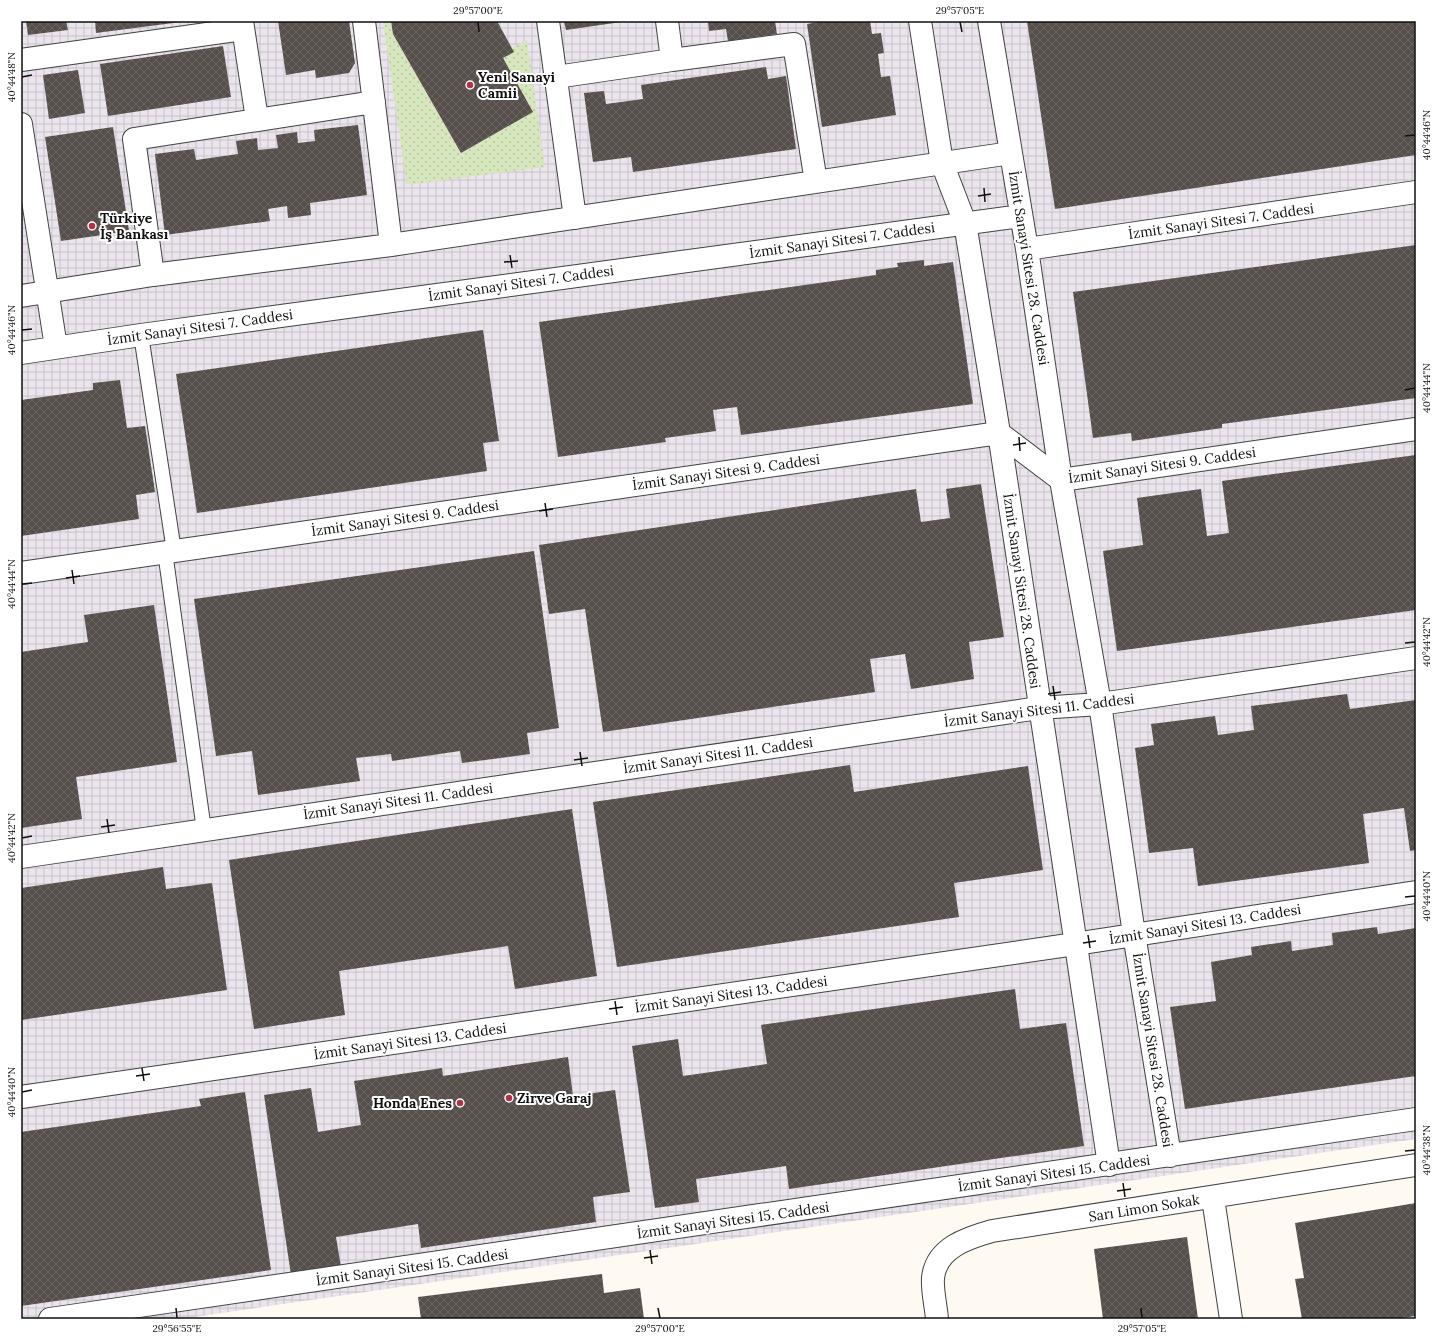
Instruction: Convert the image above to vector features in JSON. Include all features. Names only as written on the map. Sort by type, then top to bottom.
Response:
[{"type":"street","points":[[364,21],[391,245]]},
{"type":"street","points":[[548,21],[575,218]]},
{"type":"street","points":[[667,21],[672,60]]},
{"type":"street","name":"İzmit Sanayi Sitesi 28. Caddesi","points":[[920,21],[942,163],[965,223],[999,433],[1074,944],[1109,1165]]},
{"type":"street","name":"İzmit Sanayi Sitesi 28. Caddesi","points":[[989,21],[1027,250],[1061,480],[1100,704],[1134,934],[1170,1156]]},
{"type":"street","points":[[21,60],[243,25],[257,119]]},
{"type":"street","points":[[556,77],[794,44],[816,182]]},
{"type":"street","points":[[153,275],[134,139],[374,102]]},
{"type":"street","points":[[21,124],[56,347]]},
{"type":"street","points":[[21,296],[153,275],[391,245],[1011,153]]},
{"type":"street","name":"İzmit Sanayi Sitesi 7. Caddesi","points":[[1027,250],[1416,192]]},
{"type":"street","name":"İzmit Sanayi Sitesi 7. Caddesi","points":[[21,353],[141,335],[1021,216]]},
{"type":"street","name":"İzmit Sanayi Sitesi 9. Caddesi","points":[[21,573],[999,433],[1061,480],[1416,429]]},
{"type":"street","name":"İzmit Sanayi Sitesi 11. Caddesi","points":[[21,857],[1039,708],[1100,704],[1416,658]]},
{"type":"street","name":"İzmit Sanayi Sitesi 13. Caddesi","points":[[21,1097],[1074,944],[1416,892]]},
{"type":"street","name":"İzmit Sanayi Sitesi 15. Caddesi","points":[[50,1319],[1416,1119]]},
{"type":"street","name":"Sarı Limon Sokak","points":[[937,1319],[933,1279],[936,1266],[943,1254],[958,1244],[992,1231],[1213,1198],[1416,1165]]},
{"type":"street","points":[[1213,1198],[1230,1319]]},
{"type":"lane","points":[[141,335],[170,552],[204,830]]},
{"type":"shaded area","points":[[21,21],[1416,21],[1416,1139],[181,1319],[21,1319]]},
{"type":"green space","points":[[383,21],[391,21],[393,34],[461,153],[533,112],[503,58],[514,52],[512,48],[527,40],[545,167],[407,185]]},
{"type":"building","points":[[26,21],[66,21],[68,30],[28,35]]},
{"type":"building","points":[[95,21],[181,21],[181,22],[96,33]]},
{"type":"building","points":[[278,21],[349,21],[355,63],[349,73],[316,78],[315,70],[286,75]]},
{"type":"building","name":"Yeni Sanayi Camii","points":[[391,21],[497,21],[514,52],[503,58],[533,112],[461,153],[393,34]]},
{"type":"building","points":[[564,21],[621,21],[621,22],[566,30]]},
{"type":"building","points":[[708,21],[775,21],[777,34],[728,41],[726,29],[709,31]]},
{"type":"building","points":[[824,21],[870,21],[872,34],[881,33],[884,53],[878,54],[881,77],[890,76],[896,115],[822,127],[807,24]]},
{"type":"building","points":[[1027,21],[1416,21],[1416,155],[1055,209]]},
{"type":"building","points":[[223,46],[231,97],[108,116],[100,64]]},
{"type":"building","points":[[766,67],[768,79],[786,76],[796,149],[633,172],[631,157],[593,162],[584,93],[604,91],[606,104],[643,99],[641,85]]},
{"type":"building","points":[[78,70],[85,113],[49,119],[43,75]]},
{"type":"building","points":[[358,125],[367,195],[310,203],[311,215],[288,218],[287,206],[268,209],[270,221],[165,235],[155,154],[194,149],[196,160],[238,154],[236,141],[257,138],[258,150],[278,148],[276,135],[297,132],[298,143],[315,141],[314,130]]},
{"type":"building","points":[[113,127],[129,231],[61,241],[45,137]]},
{"type":"building","points":[[1416,245],[1416,398],[1222,424],[1222,428],[1132,441],[1131,433],[1093,438],[1073,292]]},
{"type":"building","points":[[924,260],[924,266],[953,262],[973,404],[741,435],[737,407],[713,410],[716,431],[665,438],[666,442],[558,457],[539,322],[876,275],[876,270],[898,267],[897,263]]},
{"type":"building","points":[[483,330],[499,441],[483,443],[487,471],[197,513],[176,374]]},
{"type":"building","points":[[120,380],[127,428],[145,426],[155,492],[136,495],[139,519],[21,536],[21,400],[93,390],[93,383]]},
{"type":"building","points":[[1416,455],[1416,610],[1117,651],[1103,551],[1143,545],[1137,498],[1201,489],[1207,536],[1229,533],[1222,481]]},
{"type":"building","points":[[981,484],[1004,637],[969,642],[974,679],[911,689],[905,654],[870,659],[875,692],[603,732],[585,609],[549,614],[539,545],[916,489],[921,522],[950,518],[946,489]]},
{"type":"building","points":[[534,551],[559,728],[527,733],[530,754],[462,763],[460,751],[392,761],[391,754],[356,758],[360,781],[258,795],[252,751],[216,756],[194,599]]},
{"type":"building","points":[[154,605],[177,762],[76,777],[82,819],[21,828],[21,652],[88,642],[84,615]]},
{"type":"building","points":[[1347,694],[1350,709],[1416,700],[1416,850],[1410,851],[1404,808],[1363,814],[1369,863],[1198,886],[1193,848],[1149,853],[1135,748],[1154,745],[1151,724],[1215,716],[1218,735],[1254,730],[1251,706]]},
{"type":"building","points":[[850,765],[854,792],[1028,766],[1043,870],[954,883],[959,917],[617,967],[593,802]]},
{"type":"building","points":[[572,809],[597,976],[515,989],[508,946],[339,971],[345,1015],[254,1029],[229,860]]},
{"type":"building","points":[[163,867],[166,889],[212,883],[227,990],[21,1020],[21,888]]},
{"type":"building","points":[[1377,927],[1378,934],[1416,928],[1416,1076],[1185,1109],[1170,1007],[1216,1001],[1211,962],[1252,955],[1251,947],[1291,941],[1292,951],[1333,945],[1332,933]]},
{"type":"building","points":[[1015,989],[1020,1029],[1066,1023],[1084,1146],[789,1189],[786,1166],[696,1179],[699,1202],[655,1208],[632,1046],[678,1039],[683,1076],[767,1064],[761,1025]]},
{"type":"building","points":[[568,1057],[573,1096],[615,1090],[630,1192],[593,1197],[596,1222],[421,1248],[418,1224],[336,1237],[341,1267],[291,1275],[264,1095],[311,1088],[318,1132],[361,1125],[354,1081],[442,1068],[443,1076]]},
{"type":"building","points":[[245,1092],[271,1270],[21,1306],[21,1132],[201,1106],[199,1099]]},
{"type":"building","points":[[1416,1203],[1416,1316],[1395,1319],[1302,1319],[1295,1279],[1304,1278],[1295,1223]]},
{"type":"building","points":[[1187,1237],[1198,1319],[1103,1319],[1094,1249]]},
{"type":"building","points":[[602,1274],[604,1293],[640,1288],[644,1319],[421,1319],[418,1297]]},
{"type":"place","name":"Yeni Sanayi Camii","points":[[470,85]]},
{"type":"place","name":"Türkiye İş Bankası","points":[[92,226]]},
{"type":"place","name":"Zirve Garaj","points":[[509,1098]]},
{"type":"place","name":"Honda Enes","points":[[460,1103]]}]
